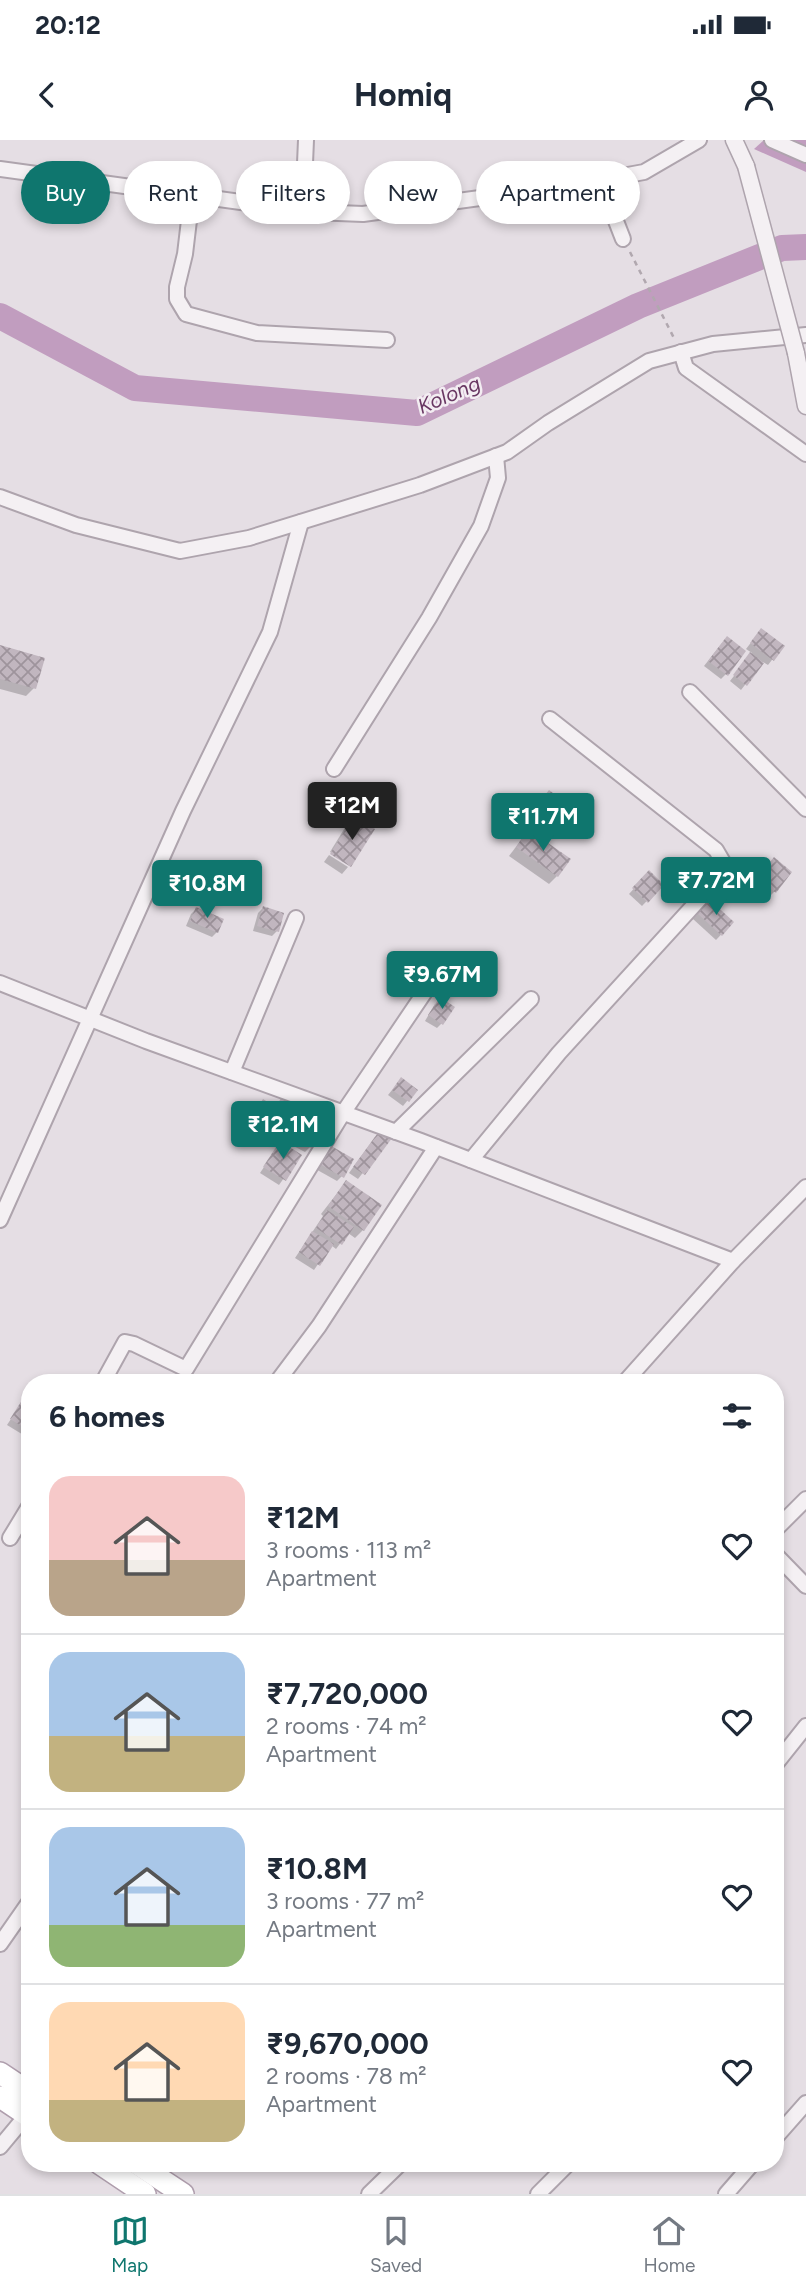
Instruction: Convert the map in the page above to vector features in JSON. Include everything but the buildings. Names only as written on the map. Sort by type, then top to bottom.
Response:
[{"type":"main road","points":[[0,2073],[21,2087]]},
{"type":"main road","points":[[0,2097],[21,2109]]},
{"type":"main road","points":[[112,2172],[145,2194]]},
{"type":"main road","points":[[150,2172],[183,2194]]},
{"type":"street","points":[[305,161],[306,140]]},
{"type":"street","points":[[640,173],[699,140]]},
{"type":"street","points":[[734,140],[746,166],[796,354],[806,406]]},
{"type":"street","points":[[772,140],[806,155]]},
{"type":"street","points":[[0,169],[124,186]]},
{"type":"street","points":[[350,213],[363,214],[476,198]]},
{"type":"street","points":[[189,224],[186,254],[177,287],[177,299],[186,314],[257,332],[387,340]]},
{"type":"street","points":[[617,224],[623,239]]},
{"type":"street","points":[[0,497],[76,524],[180,551],[249,538],[420,485],[507,452],[649,360],[713,344],[806,335]]},
{"type":"street","points":[[681,352],[687,368],[806,454]]},
{"type":"street","points":[[334,769],[429,618],[481,526],[498,478],[496,456]]},
{"type":"street","points":[[0,1220],[88,1018],[183,811],[270,632],[301,522]]},
{"type":"street","points":[[690,692],[806,809]]},
{"type":"street","points":[[471,1160],[559,1053],[716,881],[723,862],[716,850],[550,719]]},
{"type":"street","points":[[232,1072],[296,918]]},
{"type":"street","points":[[107,1374],[125,1342],[186,1369],[343,1113],[437,974]]},
{"type":"street","points":[[0,983],[733,1261]]},
{"type":"street","points":[[396,1132],[531,999]]},
{"type":"street","points":[[283,1374],[319,1326],[436,1147]]},
{"type":"street","points":[[632,1374],[733,1261],[806,1187]]},
{"type":"street","points":[[784,1521],[806,1499]]},
{"type":"street","points":[[10,1538],[21,1520]]},
{"type":"street","points":[[784,1563],[806,1586]]},
{"type":"street","points":[[784,1754],[806,1726]]},
{"type":"street","points":[[0,1944],[21,1914]]},
{"type":"street","points":[[784,2128],[806,2103]]},
{"type":"street","points":[[0,2147],[21,2123]]},
{"type":"street","points":[[369,2194],[392,2172]]},
{"type":"street","points":[[538,2194],[560,2172]]},
{"type":"street","points":[[726,2194],[745,2172]]},
{"type":"path","points":[[623,239],[681,352]]},
{"type":"shaded area","points":[[764,140],[806,140],[806,172],[754,149]]},
{"type":"waterway","name":"Kolong","points":[[0,316],[135,388],[417,413],[638,306],[782,248],[806,247]]}]
